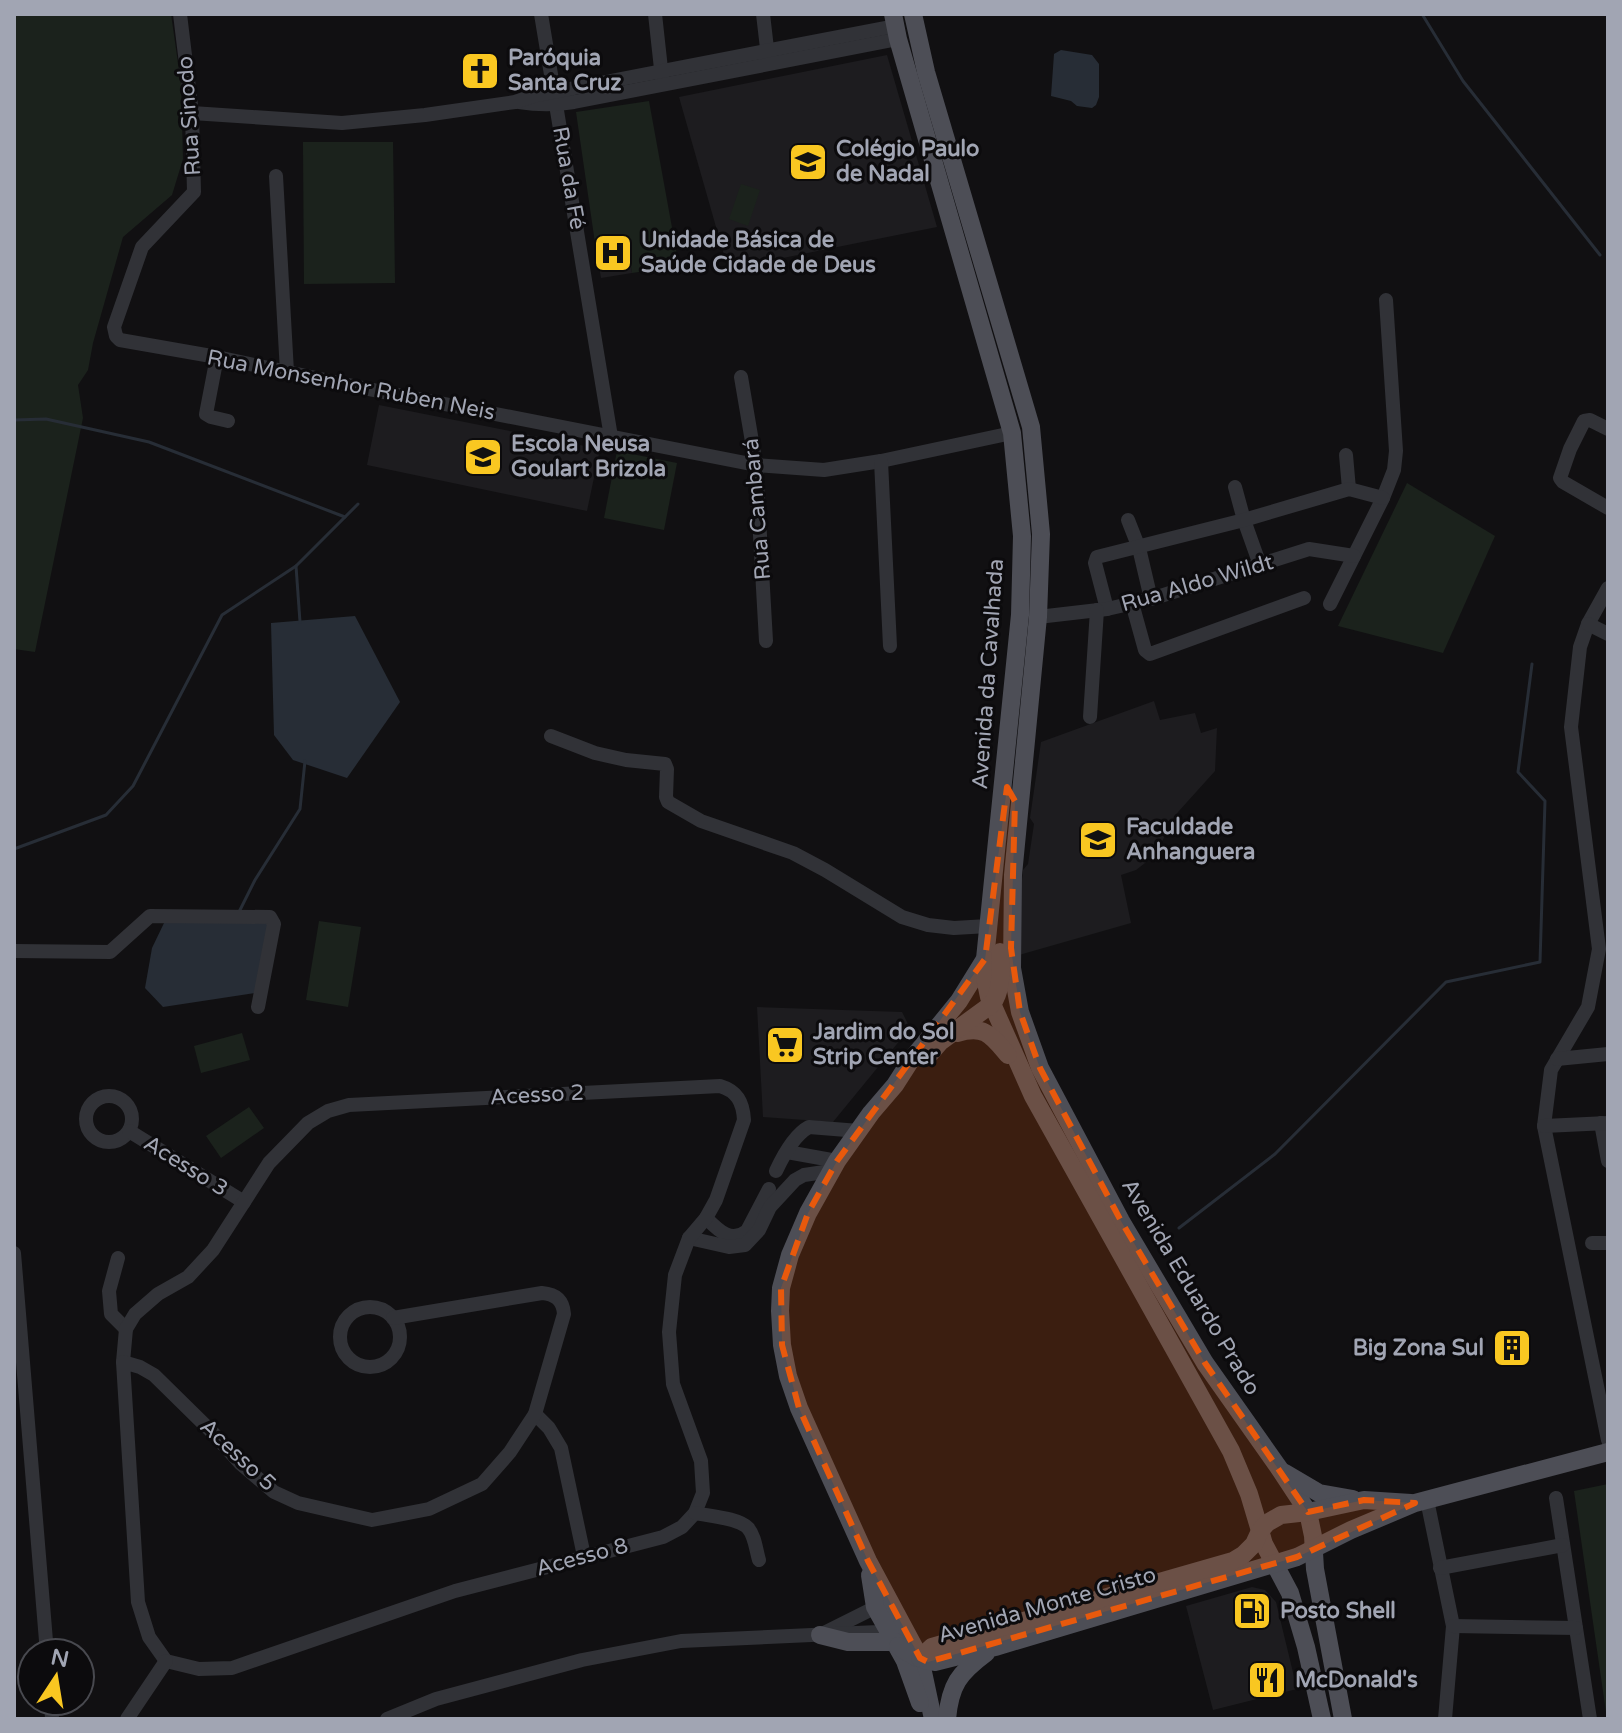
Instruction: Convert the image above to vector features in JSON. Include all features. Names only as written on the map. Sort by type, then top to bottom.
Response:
[{"type":"main road","name":"Avenida da Cavalhada","points":[[913,14],[926,72],[1031,427],[1041,534],[1038,617],[1013,875]]},
{"type":"main road","name":"Avenida da Cavalhada","points":[[895,26],[1012,433],[1022,536],[1020,615],[985,959],[959,1001],[911,1060],[834,1166],[808,1213],[790,1255],[781,1288],[780,1311],[788,1376],[799,1408],[868,1561],[926,1719]]},
{"type":"main road","points":[[1013,688],[1014,740],[1025,754]]},
{"type":"main road","points":[[1004,788],[1015,792],[1016,850]]},
{"type":"main road","points":[[992,1004],[1000,986],[1000,941],[1013,875]]},
{"type":"main road","name":"Avenida Eduardo Prado","points":[[1013,875],[1013,977],[1020,1012],[1040,1068],[1121,1221],[1197,1350],[1308,1512],[1315,1569],[1343,1719]]},
{"type":"main road","name":"Avenida Eduardo Prado","points":[[985,959],[985,978],[992,1004],[1018,1065],[1047,1123],[1231,1451],[1249,1494],[1264,1544],[1290,1593],[1322,1719]]},
{"type":"main road","name":"Avenida da Cavalhada","points":[[895,1085],[918,1067],[940,1042],[992,1004]]},
{"type":"main road","points":[[950,1035],[972,1029],[990,1035],[1018,1065]]},
{"type":"main road","name":"Avenida Monte Cristo","points":[[1421,1502],[1364,1500],[1281,1515],[1267,1523],[1254,1544],[1233,1561],[932,1647],[920,1658],[935,1662],[995,1647],[1252,1571],[1297,1557],[1313,1547],[1421,1502],[1608,1452]]},
{"type":"main road","points":[[1281,1471],[1319,1493],[1364,1500]]},
{"type":"main road","name":"Avenida da Cavalhada","points":[[891,1625],[920,1658],[933,1719]]},
{"type":"main road","points":[[820,1635],[848,1642],[891,1625],[906,1652],[920,1658],[919,1677],[926,1719]]},
{"type":"main road","points":[[947,1719],[955,1681],[966,1667],[995,1647]]},
{"type":"street","name":"Rua Sinodo","points":[[116,336],[114,327],[142,247],[194,192],[192,113],[180,14]]},
{"type":"street","name":"Rua da Fé","points":[[541,14],[611,437]]},
{"type":"street","points":[[655,14],[662,79]]},
{"type":"street","points":[[763,14],[768,58]]},
{"type":"street","points":[[192,113],[342,123],[425,115],[515,102],[533,96],[555,98],[662,79],[768,58],[895,26]]},
{"type":"street","points":[[276,176],[287,372]]},
{"type":"street","points":[[1330,604],[1394,470],[1396,451],[1386,300]]},
{"type":"street","name":"Rua Monsenhor Ruben Neis","points":[[116,336],[126,341],[756,465],[824,470],[1012,433]]},
{"type":"street","points":[[217,357],[206,414],[228,421]]},
{"type":"street","name":"Rua Cambará","points":[[741,377],[756,465],[766,641]]},
{"type":"street","points":[[1608,429],[1590,420],[1584,421],[1560,478],[1608,508]]},
{"type":"street","points":[[1346,455],[1349,489]]},
{"type":"street","points":[[881,461],[890,646]]},
{"type":"street","points":[[1235,487],[1260,565]]},
{"type":"street","points":[[1090,717],[1102,610],[1095,563],[1100,556],[1244,520],[1349,489],[1383,498]]},
{"type":"street","points":[[1128,520],[1139,548],[1151,599]]},
{"type":"street","name":"Rua Aldo Wildt","points":[[1038,617],[1102,610],[1151,599],[1310,549],[1354,556]]},
{"type":"street","points":[[1608,588],[1588,624],[1580,647],[1571,727],[1599,949],[1588,1007],[1551,1070],[1544,1126],[1608,1440]]},
{"type":"street","points":[[1132,603],[1145,650],[1150,654],[1304,598]]},
{"type":"street","points":[[1588,624],[1608,634]]},
{"type":"street","points":[[551,736],[595,753],[665,764],[666,797],[672,806],[701,821],[793,853],[902,917],[928,925],[954,928],[988,926]]},
{"type":"street","points":[[14,951],[110,952],[152,915],[268,917],[274,924],[258,1007]]},
{"type":"street","points":[[1557,1059],[1608,1054]]},
{"type":"street","name":"Acesso 2","points":[[126,1329],[135,1314],[158,1294],[188,1277],[213,1250],[269,1163],[308,1123],[328,1111],[349,1105],[720,1086],[731,1089],[744,1108],[744,1120],[716,1200],[706,1218]]},
{"type":"street","points":[[1544,1126],[1605,1123],[1608,1161]]},
{"type":"street","points":[[776,1171],[798,1135],[809,1127],[859,1131]]},
{"type":"street","name":"Acesso 3","points":[[129,1131],[244,1202]]},
{"type":"street","points":[[787,1152],[834,1166]]},
{"type":"street","points":[[689,1238],[729,1247],[745,1245],[759,1230],[770,1207],[795,1180],[834,1166]]},
{"type":"street","points":[[759,1560],[746,1525],[695,1513],[703,1493],[701,1461],[673,1384],[669,1332],[675,1275],[689,1238],[706,1218],[725,1235],[743,1235],[769,1189]]},
{"type":"street","points":[[1592,1243],[1608,1243]]},
{"type":"street","points":[[14,1253],[17,1338],[45,1637]]},
{"type":"street","points":[[118,1258],[109,1291],[111,1314],[126,1329],[123,1362],[138,1602],[149,1637],[166,1661],[127,1719]]},
{"type":"street","name":"Acesso 5","points":[[123,1362],[154,1375],[241,1464],[274,1492],[298,1503],[372,1520],[429,1509],[482,1484],[510,1452],[535,1414],[564,1314],[559,1300],[551,1294],[542,1293],[393,1318]]},
{"type":"street","points":[[368,1307],[378,1308],[393,1318],[400,1338],[393,1357],[375,1367],[364,1367],[346,1356],[341,1347],[341,1329],[351,1314],[368,1307]]},
{"type":"street","points":[[535,1414],[549,1428],[561,1448],[584,1556]]},
{"type":"street","points":[[1556,1498],[1590,1719]]},
{"type":"street","points":[[1421,1502],[1453,1626],[1445,1719]]},
{"type":"street","name":"Acesso 8","points":[[166,1661],[199,1669],[232,1668],[455,1591],[663,1537],[682,1527],[695,1513]]},
{"type":"street","points":[[1440,1568],[1563,1545]]},
{"type":"street","points":[[387,1719],[436,1699],[596,1658],[681,1641],[820,1635],[891,1625]]},
{"type":"street","points":[[1453,1626],[1576,1628]]},
{"type":"highlighted area","points":[[1007,787],[1015,801],[1011,948],[1020,1012],[1040,1068],[1121,1221],[1205,1363],[1308,1512],[1364,1500],[1415,1503],[1297,1557],[928,1662],[920,1658],[868,1561],[799,1408],[782,1345],[781,1288],[808,1213],[837,1161],[985,959]]},
{"type":"shaded area","points":[[14,14],[171,14],[181,84],[183,159],[172,195],[123,237],[88,370],[78,385],[83,418],[35,652],[14,649]]},
{"type":"shaded area","points":[[1061,50],[1092,55],[1099,64],[1099,97],[1092,108],[1051,96],[1054,54]]},
{"type":"shaded area","name":"Colégio Paulo de Nadal","points":[[887,55],[937,227],[728,269],[679,97]]},
{"type":"shaded area","points":[[649,101],[679,266],[632,273],[627,239],[595,243],[576,112]]},
{"type":"shaded area","points":[[303,142],[393,142],[395,283],[304,284]]},
{"type":"shaded area","points":[[741,184],[760,190],[748,226],[729,219]]},
{"type":"shaded area","name":"Unidade Básica de Saúde Cidade de Deus","points":[[627,239],[632,273],[601,278],[595,243]]},
{"type":"shaded area","name":"Escola Neusa Goulart Brizola","points":[[379,405],[600,449],[587,511],[367,465]]},
{"type":"shaded area","points":[[617,451],[677,463],[664,530],[604,518]]},
{"type":"shaded area","points":[[1407,483],[1495,536],[1443,653],[1338,626]]},
{"type":"shaded area","points":[[355,616],[400,702],[347,778],[293,760],[274,735],[271,623]]},
{"type":"shaded area","name":"Faculdade Anhanguera","points":[[1154,701],[1160,720],[1195,713],[1201,733],[1217,728],[1215,771],[1178,812],[1154,856],[1136,870],[1121,875],[1131,923],[1019,955],[1018,919],[1023,870],[1028,864],[1034,824],[1030,818],[1041,742]]},
{"type":"shaded area","points":[[165,921],[270,921],[255,993],[163,1007],[145,988],[152,948]]},
{"type":"shaded area","points":[[319,921],[361,927],[348,1007],[306,1000]]},
{"type":"shaded area","points":[[757,1007],[902,1012],[910,1028],[833,1122],[763,1117]]},
{"type":"shaded area","points":[[242,1033],[250,1060],[201,1073],[194,1046]]},
{"type":"shaded area","points":[[249,1107],[264,1128],[221,1158],[206,1136]]},
{"type":"shaded area","points":[[1608,1484],[1608,1719],[1607,1719],[1574,1491]]},
{"type":"shaded area","points":[[1252,1587],[1265,1590],[1276,1602],[1297,1689],[1213,1710],[1186,1606]]},
{"type":"waterway","points":[[1422,14],[1463,81],[1600,255]]},
{"type":"waterway","points":[[14,420],[46,419],[149,442],[345,517]]},
{"type":"waterway","points":[[14,849],[106,815],[133,786],[222,615],[296,566],[358,504]]},
{"type":"waterway","points":[[296,566],[300,622]]},
{"type":"waterway","points":[[1179,1228],[1275,1154],[1446,982],[1540,962],[1545,801],[1518,772],[1532,664]]},
{"type":"waterway","points":[[239,912],[255,880],[300,809],[305,761]]},
{"type":"place","name":"Paróquia Santa Cruz","points":[[480,71]]},
{"type":"place","name":"Colégio Paulo de Nadal","points":[[808,162]]},
{"type":"place","name":"Unidade Básica de Saúde Cidade de Deus","points":[[613,253]]},
{"type":"place","name":"Escola Neusa Goulart Brizola","points":[[483,457]]},
{"type":"place","name":"Faculdade Anhanguera","points":[[1098,840]]},
{"type":"place","name":"Jardim do Sol Strip Center","points":[[785,1045]]},
{"type":"place","name":"Big Zona Sul","points":[[1512,1348]]},
{"type":"place","name":"Posto Shell","points":[[1252,1611]]},
{"type":"place","name":"McDonald's","points":[[1267,1680]]}]
